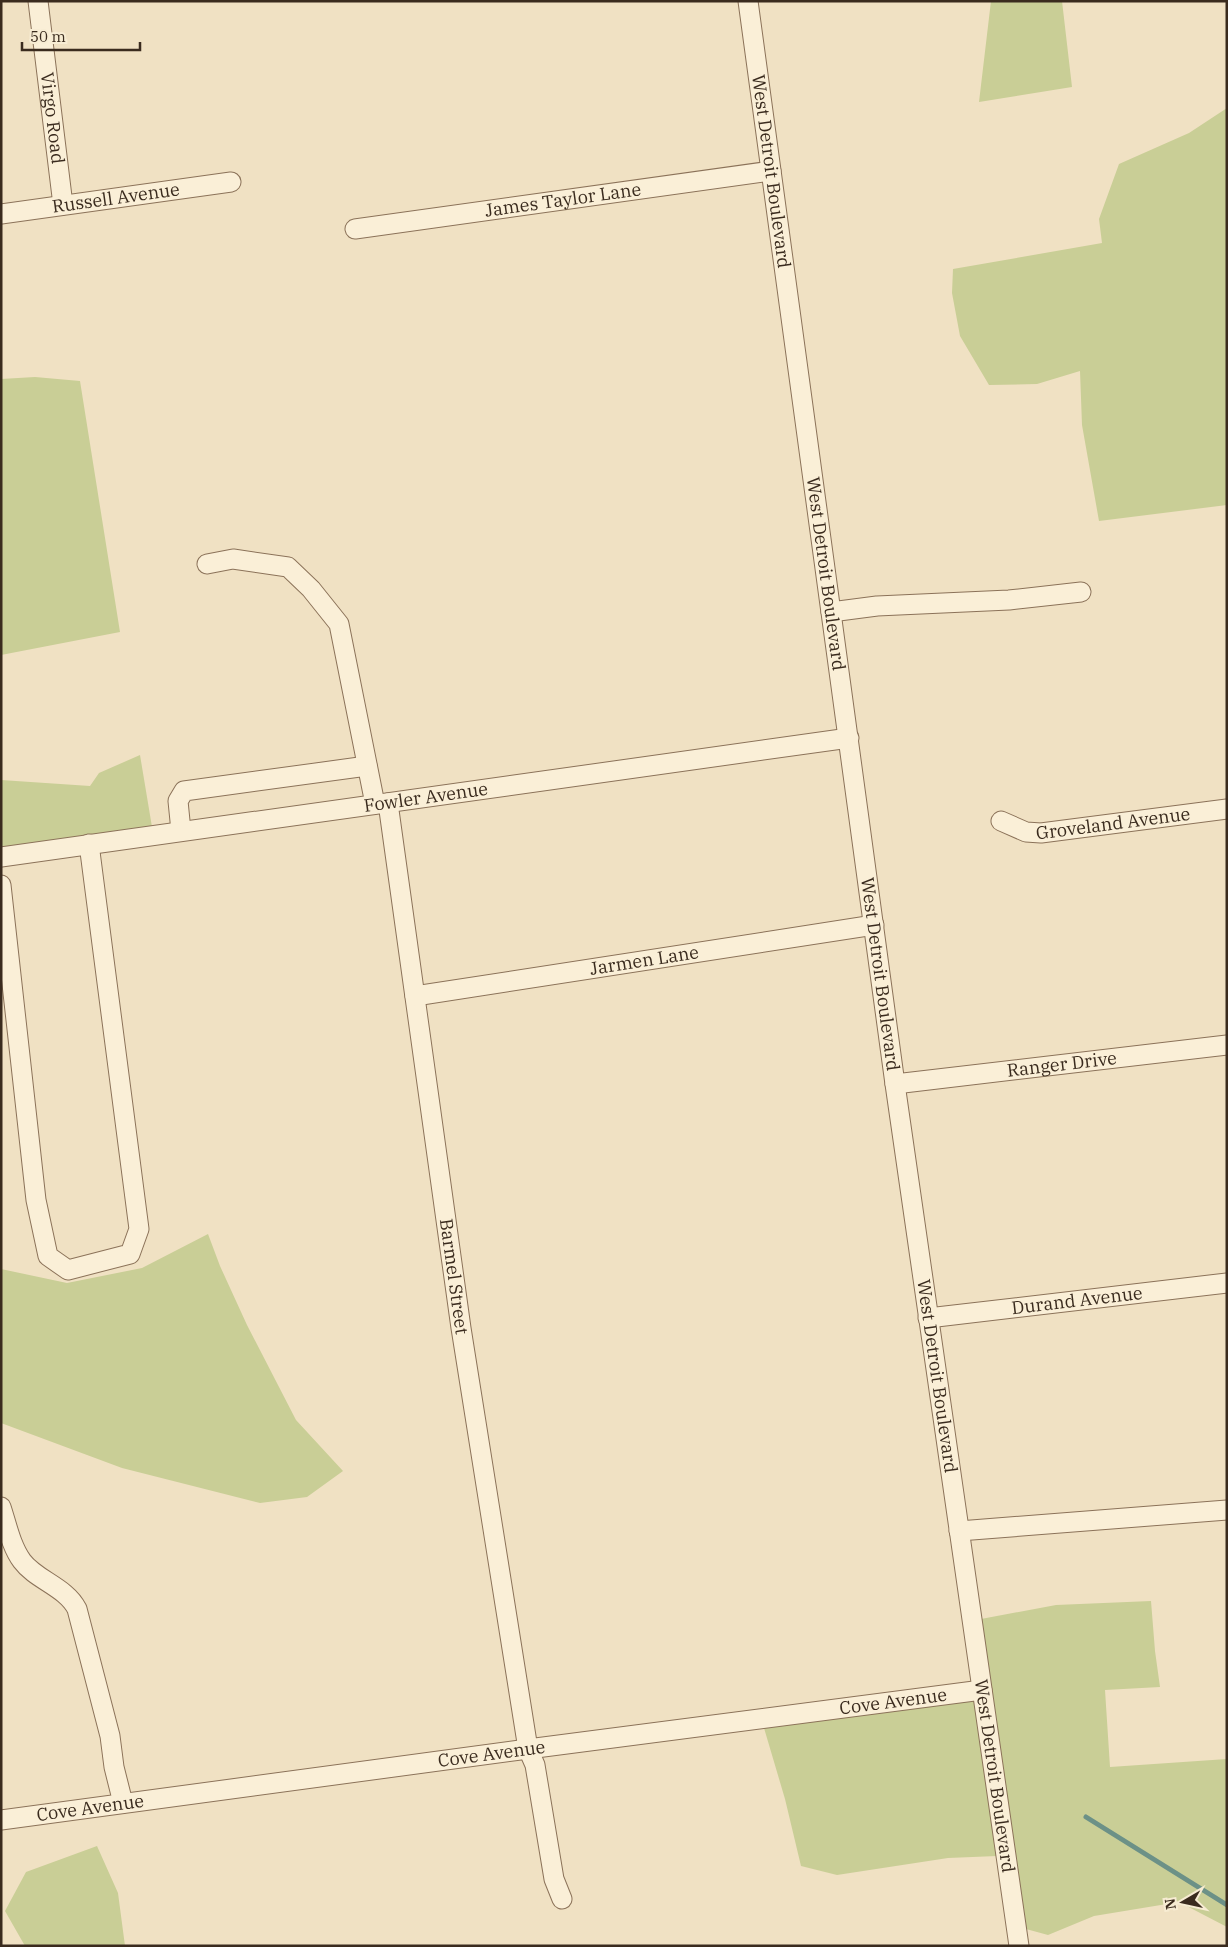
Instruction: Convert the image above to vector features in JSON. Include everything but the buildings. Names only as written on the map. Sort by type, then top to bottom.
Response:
[{"type":"street","name":"Virgo Road","points":[[38,1],[63,205]]},
{"type":"street","name":"West Detroit Boulevard","points":[[748,1],[928,1318],[1019,1946]]},
{"type":"street","name":"James Taylor Lane","points":[[355,229],[771,171]]},
{"type":"street","name":"Russell Avenue","points":[[1,214],[231,182]]},
{"type":"street","name":"Barmel Street","points":[[207,564],[233,559],[288,567],[317,596],[339,624],[367,766],[381,804],[415,996],[461,1328],[528,1748],[535,1765],[554,1878],[562,1899]]},
{"type":"street","points":[[832,612],[877,606],[1009,600],[1082,592]]},
{"type":"street","name":"Fowler Avenue","points":[[1,856],[849,738]]},
{"type":"street","points":[[181,831],[178,801],[184,791],[367,766]]},
{"type":"street","name":"Groveland Avenue","points":[[1001,821],[1026,832],[1041,833],[1227,809]]},
{"type":"street","points":[[1,885],[36,1200],[48,1256],[68,1270],[130,1254],[139,1229],[89,844]]},
{"type":"street","name":"Jarmen Lane","points":[[415,996],[874,925]]},
{"type":"street","name":"Ranger Drive","points":[[896,1084],[1227,1045]]},
{"type":"street","name":"Durand Avenue","points":[[928,1318],[1227,1283]]},
{"type":"street","points":[[1,1507],[12,1542],[23,1562],[69,1597],[77,1609],[110,1736],[114,1766],[123,1803]]},
{"type":"street","points":[[959,1531],[1227,1510]]},
{"type":"street","name":"Cove Avenue","points":[[1,1820],[528,1748],[982,1690]]},
{"type":"green space","points":[[991,1],[1062,1],[1072,87],[979,102]]},
{"type":"green space","points":[[1227,108],[1227,505],[1099,521],[1082,425],[1080,371],[1037,384],[989,385],[960,336],[952,293],[953,269],[1102,243],[1099,219],[1119,164],[1189,133]]},
{"type":"green space","points":[[35,377],[80,381],[120,632],[1,655],[1,379]]},
{"type":"green space","points":[[140,755],[152,827],[1,850],[1,780],[90,786],[99,773]]},
{"type":"green space","points":[[208,1234],[220,1266],[247,1325],[296,1420],[343,1471],[307,1497],[260,1503],[122,1468],[1,1423],[1,1269],[67,1283],[142,1268]]},
{"type":"green space","points":[[1151,1601],[1160,1687],[1105,1690],[1110,1767],[1227,1759],[1227,1927],[1179,1902],[1094,1916],[1048,1935],[1026,1929],[981,1619],[1056,1605]]},
{"type":"green space","points":[[974,1699],[997,1856],[948,1858],[837,1875],[801,1866],[785,1799],[764,1728]]},
{"type":"green space","points":[[97,1846],[118,1893],[125,1946],[25,1946],[5,1911],[26,1872]]},
{"type":"waterway","points":[[1086,1817],[1227,1905]]}]
